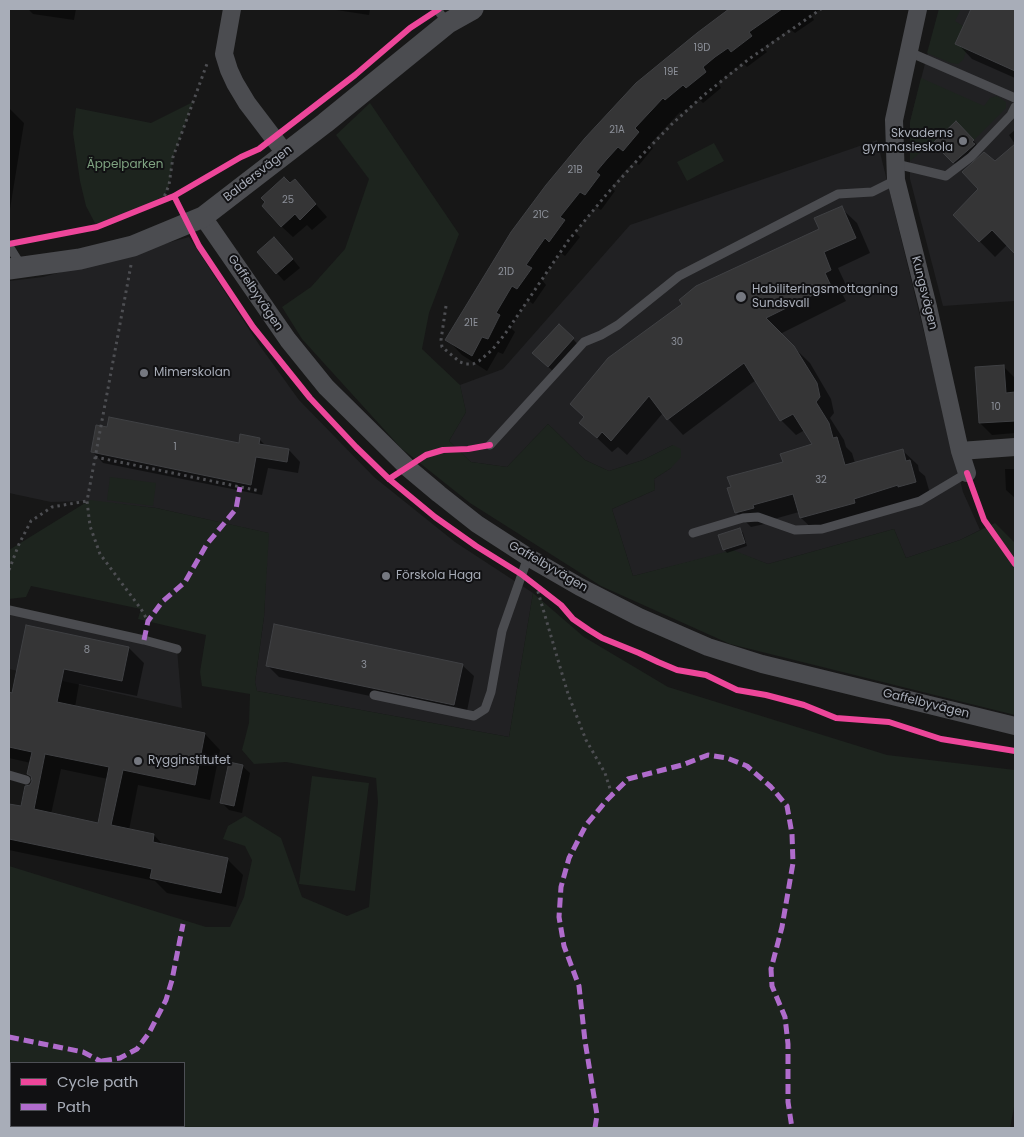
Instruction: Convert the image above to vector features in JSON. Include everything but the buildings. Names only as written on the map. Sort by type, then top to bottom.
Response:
[{"type":"street","points":[[232,9],[224,54],[229,70],[247,103],[285,153]]},
{"type":"street","name":"Baldersvägen","points":[[16,269],[80,259],[133,246],[203,217],[285,153],[442,16],[474,9]]},
{"type":"street","name":"Kungsvägen","points":[[918,9],[894,120],[896,172],[960,451],[967,473]]},
{"type":"street","name":"Gaffelbyvägen","points":[[203,217],[288,340],[326,386],[408,468],[438,494],[477,524],[528,557],[580,587],[639,617],[708,646],[762,664],[1015,726]]},
{"type":"street","points":[[960,451],[1015,447]]},
{"type":"lane","points":[[909,52],[1015,98]]},
{"type":"lane","points":[[490,445],[584,342],[618,325],[678,276],[838,194],[872,192],[896,172],[946,176],[971,157],[1012,115],[1015,107]]},
{"type":"lane","points":[[9,246],[16,269]]},
{"type":"lane","points":[[693,533],[744,518],[758,517],[795,530],[822,529],[920,501],[967,473]]},
{"type":"lane","points":[[374,695],[474,716],[486,709],[502,631],[528,557]]},
{"type":"lane","points":[[9,610],[177,649]]},
{"type":"lane","points":[[9,775],[26,780]]},
{"type":"path","points":[[446,306],[441,340],[442,347],[460,362],[472,364],[492,350],[568,241],[606,195],[672,124],[704,95],[749,59],[821,9]]},
{"type":"path","points":[[162,202],[169,185],[173,157],[208,60]]},
{"type":"path","points":[[152,206],[174,196]]},
{"type":"path","points":[[132,257],[87,501],[90,526],[100,554],[148,621]]},
{"type":"path","points":[[95,457],[260,491]]},
{"type":"path","points":[[9,570],[18,544],[31,521],[52,507],[87,501]]},
{"type":"path","points":[[521,574],[548,595]]},
{"type":"path","points":[[536,585],[568,694],[586,740],[604,773],[612,795]]},
{"type":"shaded area","name":"Skvaderns gymnasieskola","points":[[939,9],[1015,9],[1015,301],[943,306],[910,179],[910,122]]},
{"type":"shaded area","name":"Habiliteringsmottagning Sundsvall","points":[[877,140],[963,492],[980,530],[960,540],[906,558],[894,529],[768,564],[733,551],[633,576],[612,509],[655,490],[654,479],[671,468],[673,445],[643,460],[609,471],[585,460],[548,424],[507,467],[471,462],[449,441],[466,412],[460,385],[503,369],[630,225]]},
{"type":"shaded area","points":[[189,237],[260,346],[299,400],[374,477],[455,542],[533,593],[509,737],[257,691],[255,682],[264,617],[268,533],[156,508],[87,501],[51,502],[9,493],[9,281],[43,277]]},
{"type":"shaded area","points":[[9,613],[177,649],[182,708],[9,669]]},
{"type":"green space","points":[[939,9],[961,9],[955,21],[963,26],[955,43],[967,49],[963,60],[958,64],[927,53]]},
{"type":"green space","points":[[921,78],[984,106],[990,98],[997,96],[1006,102],[1006,108],[974,140],[956,121],[933,143],[910,161],[910,122]]},
{"type":"green space","name":"Äppelparken","points":[[193,102],[173,157],[169,185],[162,202],[97,227],[86,206],[80,181],[73,133],[76,108],[151,123]]},
{"type":"green space","points":[[370,103],[459,234],[429,313],[422,349],[460,385],[466,412],[449,441],[471,462],[507,467],[548,424],[585,460],[609,471],[643,460],[673,445],[681,449],[681,457],[671,468],[654,479],[655,490],[612,509],[633,576],[733,550],[768,564],[894,529],[906,558],[960,540],[995,523],[1015,543],[1015,715],[730,644],[601,586],[470,503],[401,448],[302,339],[282,307],[311,287],[345,249],[369,179],[336,135]]},
{"type":"green space","points":[[714,143],[724,161],[687,181],[677,162]]},
{"type":"green space","points":[[110,477],[156,483],[153,506],[107,500]]},
{"type":"green space","points":[[90,500],[156,508],[269,533],[264,617],[255,682],[257,691],[509,737],[533,593],[584,637],[668,687],[887,755],[1015,770],[1015,1102],[1010,1128],[9,1128],[9,866],[206,927],[230,927],[244,897],[252,860],[245,846],[223,839],[228,826],[245,816],[281,838],[302,897],[347,916],[369,907],[378,802],[376,778],[286,762],[254,764],[242,750],[249,723],[250,694],[202,686],[200,672],[206,635],[138,619],[141,609],[31,586],[26,597],[9,599],[9,550]]},
{"type":"green space","points":[[312,776],[369,783],[355,891],[299,884]]},
{"type":"marked path","points":[[144,640],[148,621],[162,602],[185,582],[207,544],[236,509],[240,487]]},
{"type":"marked path","points":[[595,1128],[597,1115],[585,1041],[579,986],[564,946],[559,917],[561,887],[569,858],[586,825],[628,779],[682,765],[708,755],[727,758],[747,766],[771,787],[787,806],[792,834],[793,863],[782,927],[771,969],[772,986],[785,1017],[788,1044],[788,1102],[792,1128]]},
{"type":"marked path","points":[[102,1061],[120,1058],[137,1049],[149,1033],[166,1000],[183,924]]},
{"type":"marked path","points":[[9,1037],[83,1052],[102,1062]]},
{"type":"cycle path","points":[[9,244],[97,227],[174,196],[241,157],[259,149],[355,75],[410,28],[439,9]]},
{"type":"cycle path","points":[[174,196],[199,246],[253,327],[310,398],[356,447],[389,479],[435,517],[476,546],[521,574],[561,605],[573,619],[589,630],[602,638],[677,670],[706,675],[737,690],[804,705],[836,718],[889,722],[941,739],[1015,751]]},
{"type":"cycle path","points":[[389,479],[426,455],[443,450],[468,449],[490,445]]},
{"type":"cycle path","points":[[967,473],[984,520],[1015,564]]},
{"type":"place","name":"Skvaderns gymnasieskola","points":[[963,141]]},
{"type":"place","name":"Habiliteringsmottagning Sundsvall","points":[[741,297]]},
{"type":"place","name":"Mimerskolan","points":[[144,373]]},
{"type":"place","name":"Förskola Haga","points":[[386,576]]},
{"type":"place","name":"Rygginstitutet","points":[[138,761]]}]
